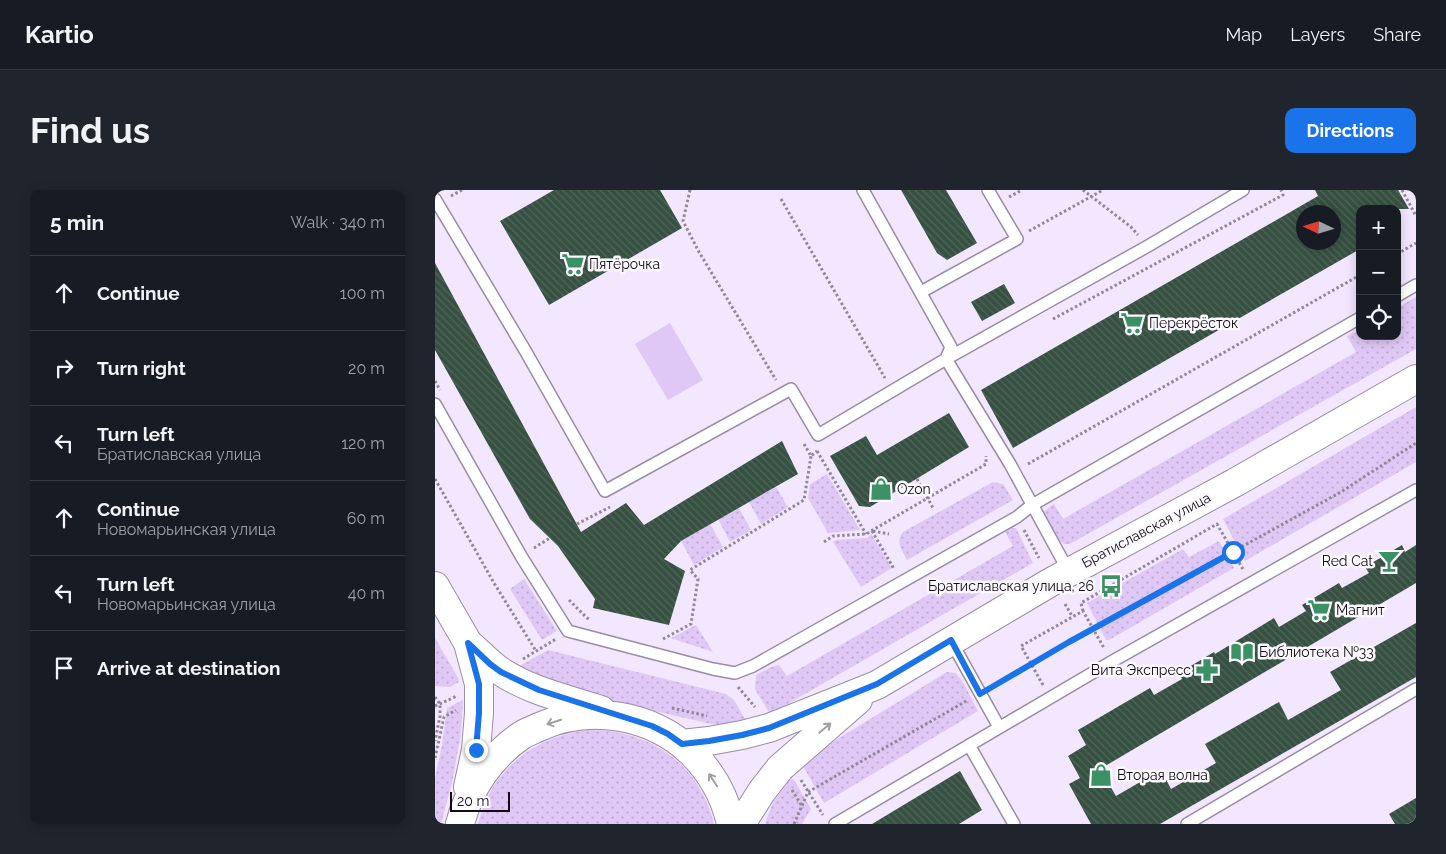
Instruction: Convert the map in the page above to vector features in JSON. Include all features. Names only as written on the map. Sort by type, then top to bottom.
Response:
[{"type":"main road","name":"Братиславская улица","points":[[682,744],[709,741],[759,731],[877,684],[1069,572],[1236,482],[1416,379]]},
{"type":"main road","points":[[435,586],[468,643],[479,684],[476,750],[462,818]]},
{"type":"main road","points":[[468,643],[490,664],[518,681],[539,690],[652,726],[668,734],[682,744],[701,763],[717,785],[728,810],[731,824]]},
{"type":"main road","name":"Братиславская улица","points":[[741,824],[762,791],[780,768],[877,684]]},
{"type":"main road","points":[[462,818],[476,782],[497,756],[523,735],[553,721],[586,714],[619,716]]},
{"type":"lane","points":[[435,194],[443,190]]},
{"type":"lane","points":[[863,190],[951,347],[946,359]]},
{"type":"lane","points":[[921,292],[1017,239],[987,190]]},
{"type":"lane","points":[[435,199],[526,352],[605,491],[791,389],[818,434],[1243,190]]},
{"type":"lane","points":[[1399,295],[1416,285]]},
{"type":"lane","points":[[435,404],[521,556],[568,630],[713,670],[735,673],[753,666],[1017,517],[1032,505],[1356,320]]},
{"type":"lane","points":[[946,359],[1014,472],[1069,572]]},
{"type":"lane","points":[[835,824],[1111,662],[1416,490]]},
{"type":"lane","points":[[951,640],[999,727]]},
{"type":"lane","points":[[1187,824],[1416,689]]},
{"type":"lane","points":[[969,745],[1014,824]]},
{"type":"path","points":[[690,190],[683,221],[699,252],[784,393]]},
{"type":"path","points":[[1083,190],[1131,227],[1148,246]]},
{"type":"path","points":[[1017,239],[1103,190]]},
{"type":"path","points":[[1047,322],[1283,194],[1281,190]]},
{"type":"path","points":[[1402,190],[1416,216]]},
{"type":"path","points":[[781,198],[893,390]]},
{"type":"path","points":[[1401,252],[1416,243]]},
{"type":"path","points":[[1014,472],[1356,277]]},
{"type":"path","points":[[435,381],[445,398]]},
{"type":"path","points":[[818,434],[817,451],[866,534]]},
{"type":"path","points":[[671,643],[661,640],[691,624],[697,579],[690,570],[804,500],[811,456],[802,440]]},
{"type":"path","points":[[794,824],[808,792],[1093,629],[1341,492],[1416,443]]},
{"type":"path","points":[[811,456],[825,446]]},
{"type":"path","points":[[824,542],[833,536],[866,534],[872,531],[986,464],[985,449]]},
{"type":"path","points":[[435,479],[494,583],[536,651]]},
{"type":"path","points":[[917,479],[933,508]]},
{"type":"path","points":[[577,524],[613,505]]},
{"type":"path","points":[[1017,517],[1039,558]]},
{"type":"path","points":[[1111,662],[1083,611],[1081,603],[1217,524],[1251,583]]},
{"type":"path","points":[[872,531],[889,534]]},
{"type":"path","points":[[872,531],[895,568],[887,573]]},
{"type":"path","points":[[536,547],[540,555]]},
{"type":"path","points":[[563,594],[587,618],[596,621]]},
{"type":"path","points":[[1065,604],[1072,616]]},
{"type":"path","points":[[1051,698],[1021,646],[1083,611]]},
{"type":"path","points":[[735,673],[737,687],[759,712]]},
{"type":"path","points":[[435,706],[460,694]]},
{"type":"path","points":[[435,697],[440,704],[440,716],[435,741]]},
{"type":"path","points":[[808,792],[823,816]]},
{"type":"shaded area","points":[[1416,297],[1416,349],[1070,544],[1064,544],[1051,530],[1043,512],[1054,504],[1063,519],[1356,352],[1347,336],[1356,331],[1356,340],[1401,340],[1401,306]]},
{"type":"shaded area","points":[[670,323],[703,380],[668,400],[635,344]]},
{"type":"shaded area","points":[[1416,407],[1416,462],[1245,561],[1223,519]]},
{"type":"shaded area","points":[[827,474],[860,530],[828,533],[808,498],[810,484]]},
{"type":"shaded area","points":[[993,482],[1003,484],[1013,500],[907,560],[899,543],[903,532]]},
{"type":"shaded area","points":[[776,487],[788,507],[761,524],[749,502]]},
{"type":"shaded area","points":[[739,508],[751,530],[730,542],[718,519]]},
{"type":"shaded area","points":[[710,524],[723,547],[694,565],[681,541]]},
{"type":"shaded area","points":[[1016,528],[1033,563],[770,714],[755,689],[756,675],[779,665],[787,676],[1013,546],[1005,532]]},
{"type":"shaded area","points":[[871,534],[892,568],[861,587],[833,542],[836,540],[867,538]]},
{"type":"shaded area","points":[[1219,541],[1234,568],[1106,640],[1087,603],[1183,549],[1189,557]]},
{"type":"shaded area","points":[[524,579],[557,631],[542,640],[510,589]]},
{"type":"shaded area","points":[[696,625],[713,652],[671,638]]},
{"type":"shaded area","points":[[435,638],[458,678],[459,682],[450,687],[435,686]]},
{"type":"shaded area","points":[[548,650],[726,694],[734,700],[748,724],[736,726],[711,724],[611,701],[514,669]]},
{"type":"shaded area","points":[[947,672],[956,673],[978,711],[824,803],[803,766],[831,743]]},
{"type":"shaded area","points":[[463,700],[461,733],[452,783],[441,824],[435,824],[435,778],[447,708]]},
{"type":"shaded area","points":[[586,730],[630,735],[668,753],[697,783],[707,802],[714,824],[478,824],[484,805],[493,788],[517,760],[548,740]]},
{"type":"shaded area","points":[[791,778],[795,781],[811,809],[802,824],[765,824],[773,802]]},
{"type":"building","points":[[554,190],[660,190],[682,228],[549,305],[500,221]]},
{"type":"building","points":[[901,190],[946,190],[977,243],[947,260],[937,253]]},
{"type":"building","points":[[1315,190],[1398,190],[1409,209],[1401,209],[1401,205],[1356,205],[1356,251],[1013,448],[981,390],[1296,209],[1296,250],[1341,250],[1341,205],[1302,205],[1318,196]]},
{"type":"building","points":[[435,263],[581,532],[626,503],[644,525],[782,441],[798,474],[681,541],[664,559],[685,571],[669,625],[593,608],[595,599],[558,546],[530,519],[435,350]]},
{"type":"building","points":[[1004,284],[1015,303],[982,321],[971,302]]},
{"type":"building","points":[[949,413],[969,447],[870,507],[859,506],[830,456],[866,436],[877,455]]},
{"type":"building","points":[[1402,545],[1405,552],[1416,545],[1416,583],[1100,769],[1116,796],[1161,770],[1171,789],[1216,763],[1205,744],[1279,702],[1288,720],[1341,690],[1330,672],[1416,623],[1416,677],[1160,824],[1091,824],[1069,784],[1080,778],[1068,756],[1086,745],[1078,730],[1150,688],[1154,695],[1182,679],[1179,673],[1214,652],[1215,654],[1274,618],[1279,627],[1306,611],[1302,605],[1339,583],[1342,588],[1369,573],[1365,567]]},
{"type":"building","points":[[960,771],[982,810],[959,824],[872,824]]},
{"type":"building","points":[[1416,798],[1416,824],[1395,824],[1389,814]]},
{"type":"place","name":"Пятёрочка","points":[[573,264]]},
{"type":"place","name":"Перекрёсток","points":[[1132,323]]},
{"type":"place","name":"Ozon","points":[[881,489]]},
{"type":"place","name":"Red Cat","points":[[1389,561]]},
{"type":"place","name":"Братиславская улица, 26","points":[[1111,586]]},
{"type":"place","name":"Магнит","points":[[1319,610]]},
{"type":"place","name":"Библиотека №33","points":[[1242,652]]},
{"type":"place","name":"Вита Экспресс","points":[[1207,670]]},
{"type":"place","name":"Вторая волна","points":[[1101,775]]},
{"type":"route","points":[[476,750],[479,684],[468,643],[501,672],[539,690],[652,726],[682,744],[709,741],[769,728],[877,684],[951,640],[980,694],[1069,642],[1233,552]]}]
